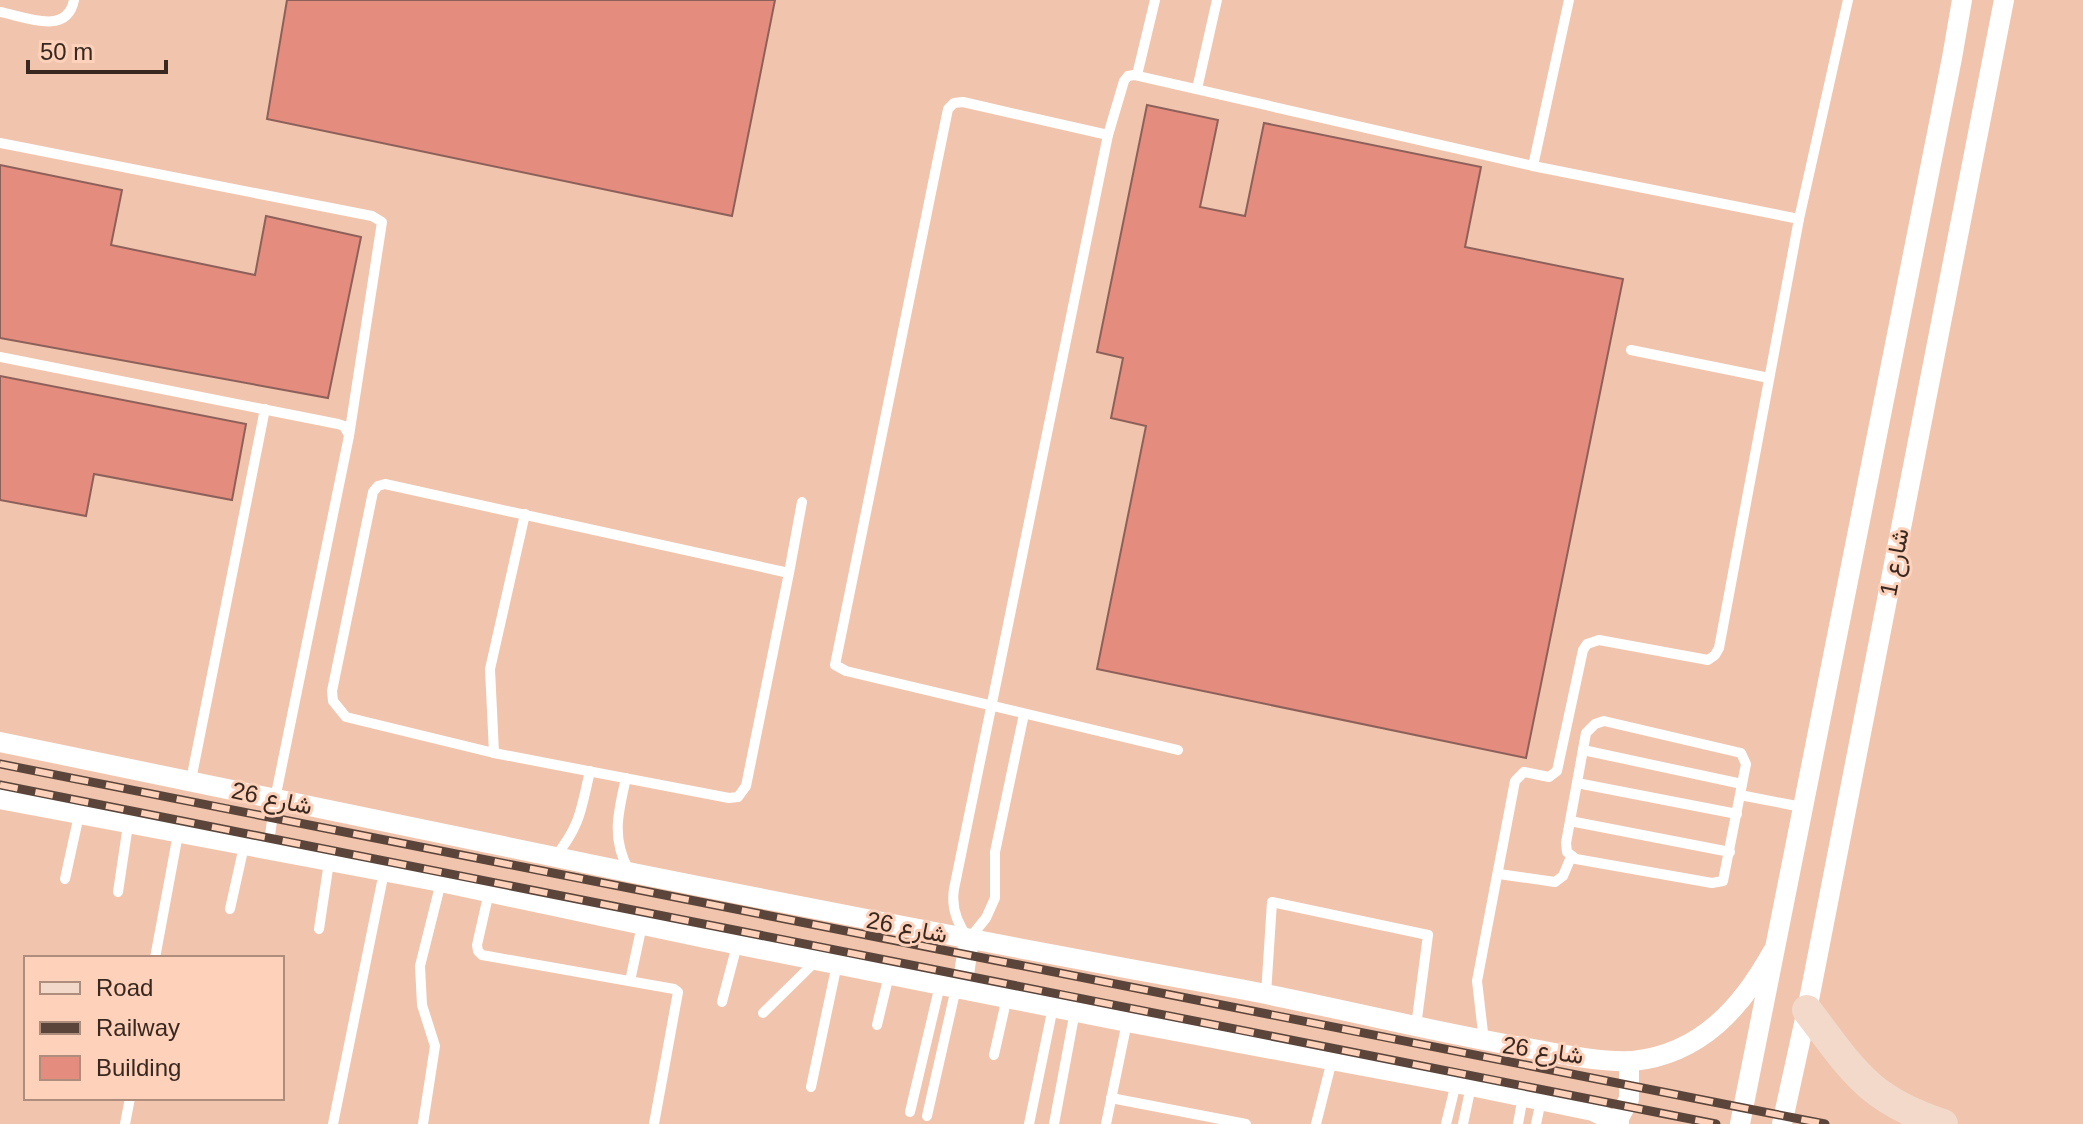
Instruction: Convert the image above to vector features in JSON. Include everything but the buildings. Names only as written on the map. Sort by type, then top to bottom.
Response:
[{"type":"main road","points":[[1807,1010],[1857,1075],[1874,1091],[1914,1114],[1943,1124]]},
{"type":"street","name":"شارع 1","points":[[1740,1124],[1962,0]]},
{"type":"street","name":"شارع 1","points":[[1782,1124],[1807,1010],[2004,0]]},
{"type":"street","name":"شارع 26","points":[[0,742],[630,872],[1551,1052],[1629,1061],[1675,1051],[1707,1032],[1744,999],[1773,951]]},
{"type":"street","name":"شارع 26","points":[[0,799],[441,882],[737,945],[1127,1022],[1464,1084],[1532,1098],[1592,1118],[1618,1123]]},
{"type":"street","points":[[953,987],[969,939]]},
{"type":"street","points":[[1618,1123],[1629,1099],[1629,1061]]},
{"type":"lane","points":[[0,12],[52,23],[63,21],[72,11],[74,0]]},
{"type":"lane","points":[[1137,75],[1155,0]]},
{"type":"lane","points":[[1197,89],[1217,0]]},
{"type":"lane","points":[[1533,166],[1569,0]]},
{"type":"lane","points":[[1484,1041],[1477,981],[1516,778],[1524,772],[1549,777],[1559,767],[1583,650],[1587,644],[1599,640],[1708,660],[1719,648],[1799,219],[1848,0]]},
{"type":"lane","points":[[1024,714],[995,852],[995,898],[986,918],[969,939],[958,920],[952,899],[1108,135],[1128,76],[1137,75],[1533,166],[1799,219]]},
{"type":"lane","points":[[1108,135],[963,102],[954,103],[947,113],[834,658],[839,670],[1178,750]]},
{"type":"lane","points":[[0,143],[381,220],[383,228],[349,436],[275,799],[268,850]]},
{"type":"lane","points":[[1631,350],[1769,378]]},
{"type":"lane","points":[[0,357],[344,426],[349,436]]},
{"type":"lane","points":[[191,780],[265,409]]},
{"type":"lane","points":[[789,573],[385,484],[373,492],[332,691],[333,701],[346,717],[494,753],[729,798],[738,797],[743,793],[789,573],[802,502]]},
{"type":"lane","points":[[494,753],[490,669],[525,514]]},
{"type":"lane","points":[[1604,721],[1737,750],[1746,761],[1725,878],[1716,884],[1571,857],[1566,848],[1570,821],[1586,733],[1595,724],[1604,721]]},
{"type":"lane","points":[[1583,750],[1802,807]]},
{"type":"lane","points":[[555,857],[574,833],[579,821],[590,771]]},
{"type":"lane","points":[[626,778],[616,834],[621,857],[630,872]]},
{"type":"lane","points":[[1577,783],[1737,814]]},
{"type":"lane","points":[[65,879],[79,815]]},
{"type":"lane","points":[[1570,821],[1730,852]]},
{"type":"lane","points":[[118,892],[128,825]]},
{"type":"lane","points":[[155,956],[178,834]]},
{"type":"lane","points":[[230,909],[244,846]]},
{"type":"lane","points":[[1499,874],[1555,882],[1563,876],[1571,857]]},
{"type":"lane","points":[[319,929],[329,862]]},
{"type":"lane","points":[[333,1124],[384,872]]},
{"type":"lane","points":[[423,1124],[435,1046],[422,1005],[420,966],[441,882]]},
{"type":"lane","points":[[489,892],[477,945],[482,955],[678,992],[654,1124]]},
{"type":"lane","points":[[1266,994],[1272,902],[1428,935],[1416,1026]]},
{"type":"lane","points":[[630,981],[642,925]]},
{"type":"lane","points":[[722,1002],[737,945]]},
{"type":"lane","points":[[763,1013],[827,962]]},
{"type":"lane","points":[[811,1087],[827,962]]},
{"type":"lane","points":[[877,1025],[889,975]]},
{"type":"lane","points":[[910,1112],[953,987]]},
{"type":"lane","points":[[927,1116],[953,987]]},
{"type":"lane","points":[[994,1055],[1007,997]]},
{"type":"lane","points":[[1029,1124],[1053,1007]]},
{"type":"lane","points":[[1054,1124],[1075,1011]]},
{"type":"lane","points":[[1106,1124],[1127,1022]]},
{"type":"lane","points":[[1316,1124],[1332,1060]]},
{"type":"lane","points":[[1446,1124],[1464,1084]]},
{"type":"lane","points":[[1463,1124],[1464,1084]]},
{"type":"lane","points":[[1111,1098],[1246,1124]]},
{"type":"lane","points":[[1518,1124],[1532,1098]]},
{"type":"lane","points":[[1532,1098],[1536,1124]]},
{"type":"lane","points":[[125,1124],[130,1100]]},
{"type":"railway","points":[[0,764],[1825,1124]]},
{"type":"railway","points":[[0,785],[1716,1124]]}]
